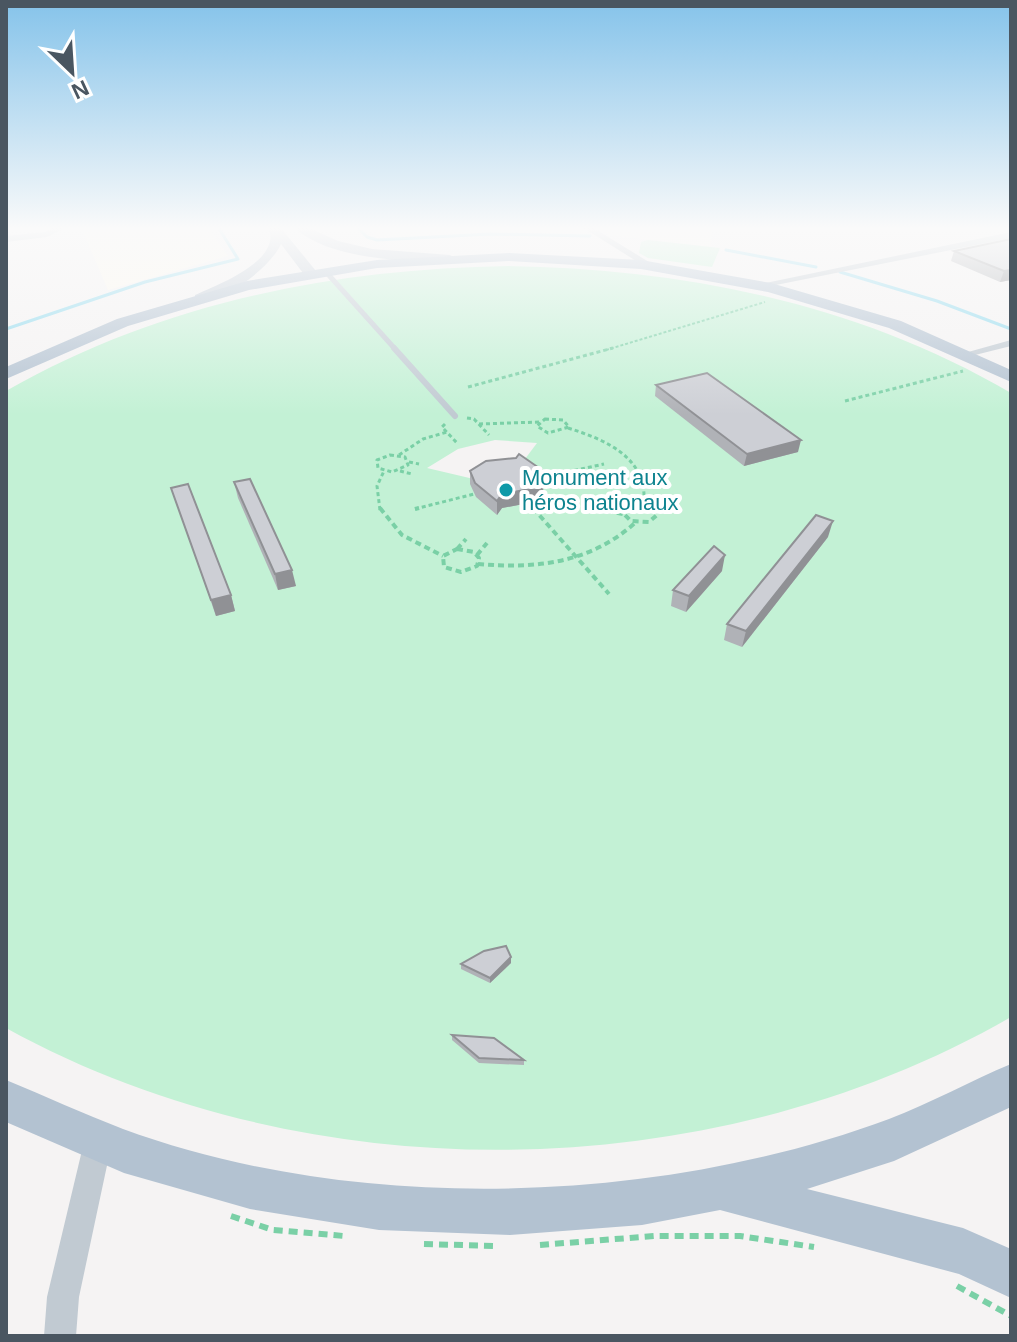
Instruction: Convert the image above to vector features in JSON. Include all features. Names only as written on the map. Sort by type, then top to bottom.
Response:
[{"type":"main road","points":[[200,298],[215,290]]},
{"type":"main road","points":[[6,374],[92,334],[200,298],[240,290]]},
{"type":"main road","points":[[780,290],[879,318],[967,354],[1011,377]]},
{"type":"main road","points":[[6,1101],[98,1142],[177,1168],[262,1188],[398,1207],[553,1209],[720,1189],[859,1153],[942,1120],[1011,1085]]},
{"type":"main road","points":[[720,1189],[963,1252],[1011,1274]]},
{"type":"street","points":[[967,354],[1011,343]]},
{"type":"street","points":[[60,1336],[63,1297],[98,1142]]},
{"type":"lane","points":[[341,290],[455,416]]},
{"type":"path","points":[[468,387],[656,337],[794,293]]},
{"type":"path","points":[[845,401],[989,365]]},
{"type":"path","points":[[455,416],[474,419],[489,435]]},
{"type":"path","points":[[479,424],[559,419],[566,422],[568,428]]},
{"type":"path","points":[[538,436],[540,422]]},
{"type":"path","points":[[541,430],[555,436],[568,428]]},
{"type":"path","points":[[568,428],[602,440],[628,457],[644,483],[644,503]]},
{"type":"path","points":[[412,474],[384,471],[376,466],[377,460],[399,455],[423,439],[447,432]]},
{"type":"path","points":[[399,455],[419,464]]},
{"type":"path","points":[[398,471],[409,462]]},
{"type":"path","points":[[536,479],[604,464]]},
{"type":"path","points":[[384,471],[377,488],[383,517],[404,538],[443,556]]},
{"type":"path","points":[[415,509],[474,494]]},
{"type":"path","points":[[607,511],[623,514],[636,522],[649,522],[658,514],[655,508],[644,503],[627,505],[612,502]]},
{"type":"path","points":[[529,504],[609,594]]},
{"type":"path","points":[[623,514],[627,505]]},
{"type":"path","points":[[443,556],[444,567],[455,571],[467,571],[478,564],[544,565],[577,558],[608,545],[636,522]]},
{"type":"path","points":[[443,556],[457,549],[466,539]]},
{"type":"path","points":[[478,564],[477,555],[487,543]]},
{"type":"path","points":[[457,549],[477,555]]},
{"type":"green space","points":[[285,290],[732,290],[831,314],[892,336],[952,362],[1011,393],[1011,1017],[894,1074],[770,1115],[642,1140],[510,1150],[378,1143],[249,1121],[124,1083],[6,1028],[6,391],[65,360],[125,335],[249,297]],"holes":[[[495,440],[537,443],[516,471],[478,480],[427,468],[458,449]]]},
{"type":"building","points":[[707,373],[801,440],[747,454],[656,385]]},
{"type":"building","points":[[519,454],[542,470],[544,479],[535,488],[502,494],[497,501],[475,483],[470,471],[486,461],[516,458]]},
{"type":"building","points":[[250,479],[292,570],[275,574],[234,482]]},
{"type":"building","points":[[188,484],[231,595],[211,600],[171,488]]},
{"type":"building","points":[[816,515],[833,521],[746,631],[727,624]]},
{"type":"building","points":[[714,546],[725,555],[689,596],[673,590]]},
{"type":"building","points":[[506,946],[511,957],[490,978],[461,964],[484,951]]},
{"type":"building","points":[[452,1035],[494,1038],[524,1060],[479,1058]]},
{"type":"waterway","points":[[6,329],[122,290]]},
{"type":"waterway","points":[[899,290],[1011,329]]},
{"type":"place","name":"Monument aux héros nationaux","points":[[506,490]]}]
